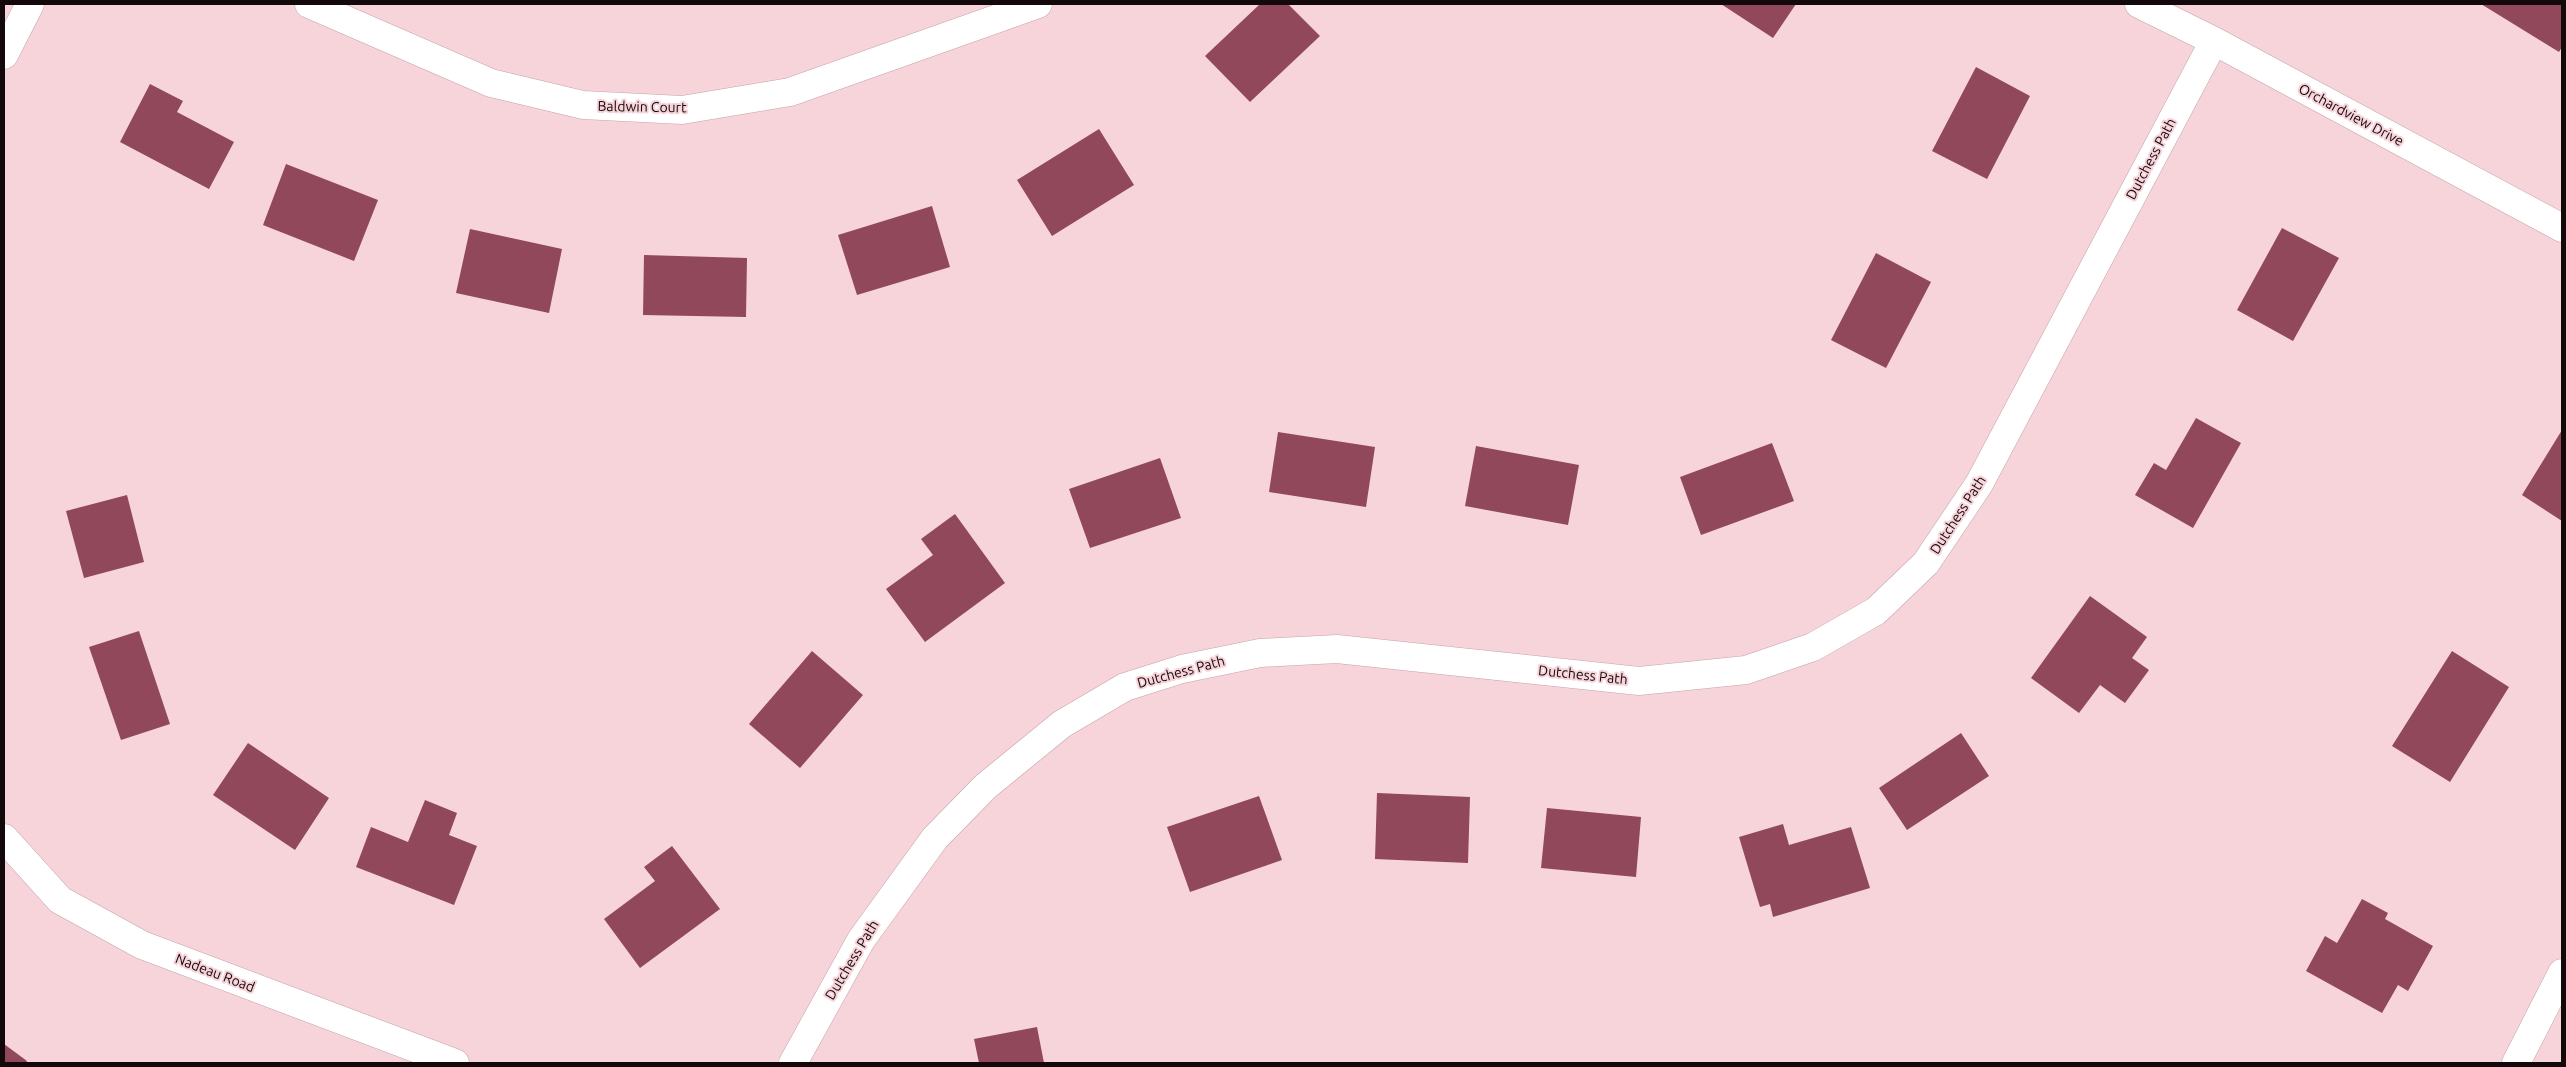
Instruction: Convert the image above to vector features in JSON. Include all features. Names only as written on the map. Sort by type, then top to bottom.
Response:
[{"type":"street","points":[[4,55],[30,4]]},
{"type":"street","name":"Baldwin Court","points":[[309,4],[491,83],[583,105],[682,110],[790,92],[1038,4]]},
{"type":"street","name":"Orchardview Drive","points":[[2139,4],[2214,41],[2562,228]]},
{"type":"street","name":"Dutchess Path","points":[[793,1063],[861,940],[936,838],[986,786],[1062,724],[1125,687],[1182,669],[1260,653],[1336,649],[1639,681],[1746,670],[1813,647],[1876,612],[1926,563],[1979,484],[2214,41]]},
{"type":"street","name":"Nadeau Road","points":[[4,838],[60,900],[142,945],[455,1063]]},
{"type":"street","points":[[2516,1063],[2562,973]]},
{"type":"building","points":[[1260,4],[1288,4],[1320,36],[1250,102],[1205,56]]},
{"type":"building","points":[[1721,4],[1796,4],[1773,38]]},
{"type":"building","points":[[2481,4],[2562,4],[2562,47],[2559,52]]},
{"type":"building","points":[[1976,67],[2030,96],[1987,179],[1932,151]]},
{"type":"building","points":[[150,84],[183,101],[177,112],[234,142],[209,189],[120,142]]},
{"type":"building","points":[[1099,129],[1134,185],[1052,236],[1017,180]]},
{"type":"building","points":[[286,164],[378,200],[354,261],[263,225]]},
{"type":"building","points":[[932,206],[950,267],[857,295],[838,235]]},
{"type":"building","points":[[2282,228],[2339,258],[2293,341],[2237,310]]},
{"type":"building","points":[[470,229],[562,249],[549,313],[456,293]]},
{"type":"building","points":[[1876,253],[1931,282],[1886,368],[1831,340]]},
{"type":"building","points":[[644,255],[747,258],[746,317],[643,315]]},
{"type":"building","points":[[2196,418],[2241,443],[2193,528],[2135,495],[2154,463],[2166,470]]},
{"type":"building","points":[[2562,430],[2562,521],[2522,495]]},
{"type":"building","points":[[1278,432],[1375,447],[1366,507],[1269,492]]},
{"type":"building","points":[[1772,443],[1794,501],[1701,535],[1680,477]]},
{"type":"building","points":[[1476,446],[1579,465],[1568,525],[1465,506]]},
{"type":"building","points":[[1160,458],[1181,518],[1090,548],[1069,489]]},
{"type":"building","points":[[127,495],[144,562],[84,578],[66,511]]},
{"type":"building","points":[[955,514],[1005,583],[925,642],[886,589],[933,555],[921,539]]},
{"type":"building","points":[[2090,596],[2147,637],[2132,658],[2149,670],[2125,703],[2100,685],[2079,713],[2031,678]]},
{"type":"building","points":[[139,631],[170,724],[121,740],[89,647]]},
{"type":"building","points":[[812,651],[863,695],[800,768],[749,724]]},
{"type":"building","points":[[2452,651],[2509,687],[2450,782],[2392,746]]},
{"type":"building","points":[[1961,733],[1989,776],[1907,830],[1879,788]]},
{"type":"building","points":[[248,743],[329,798],[295,850],[213,795]]},
{"type":"building","points":[[1377,793],[1470,797],[1468,863],[1375,859]]},
{"type":"building","points":[[1259,796],[1282,860],[1190,892],[1167,827]]},
{"type":"building","points":[[425,800],[457,813],[449,835],[477,846],[454,905],[356,867],[371,827],[408,842]]},
{"type":"building","points":[[1547,808],[1641,817],[1636,877],[1541,868]]},
{"type":"building","points":[[1783,824],[1789,845],[1851,827],[1870,888],[1773,917],[1770,904],[1760,907],[1739,837]]},
{"type":"building","points":[[672,846],[720,909],[640,968],[604,919],[655,881],[644,867]]},
{"type":"building","points":[[2362,899],[2388,913],[2385,919],[2433,946],[2408,991],[2398,985],[2382,1013],[2306,971],[2325,936],[2337,943]]},
{"type":"building","points":[[1037,1027],[1044,1063],[979,1063],[974,1039]]},
{"type":"building","points":[[4,1044],[27,1061],[26,1063],[4,1063]]}]
